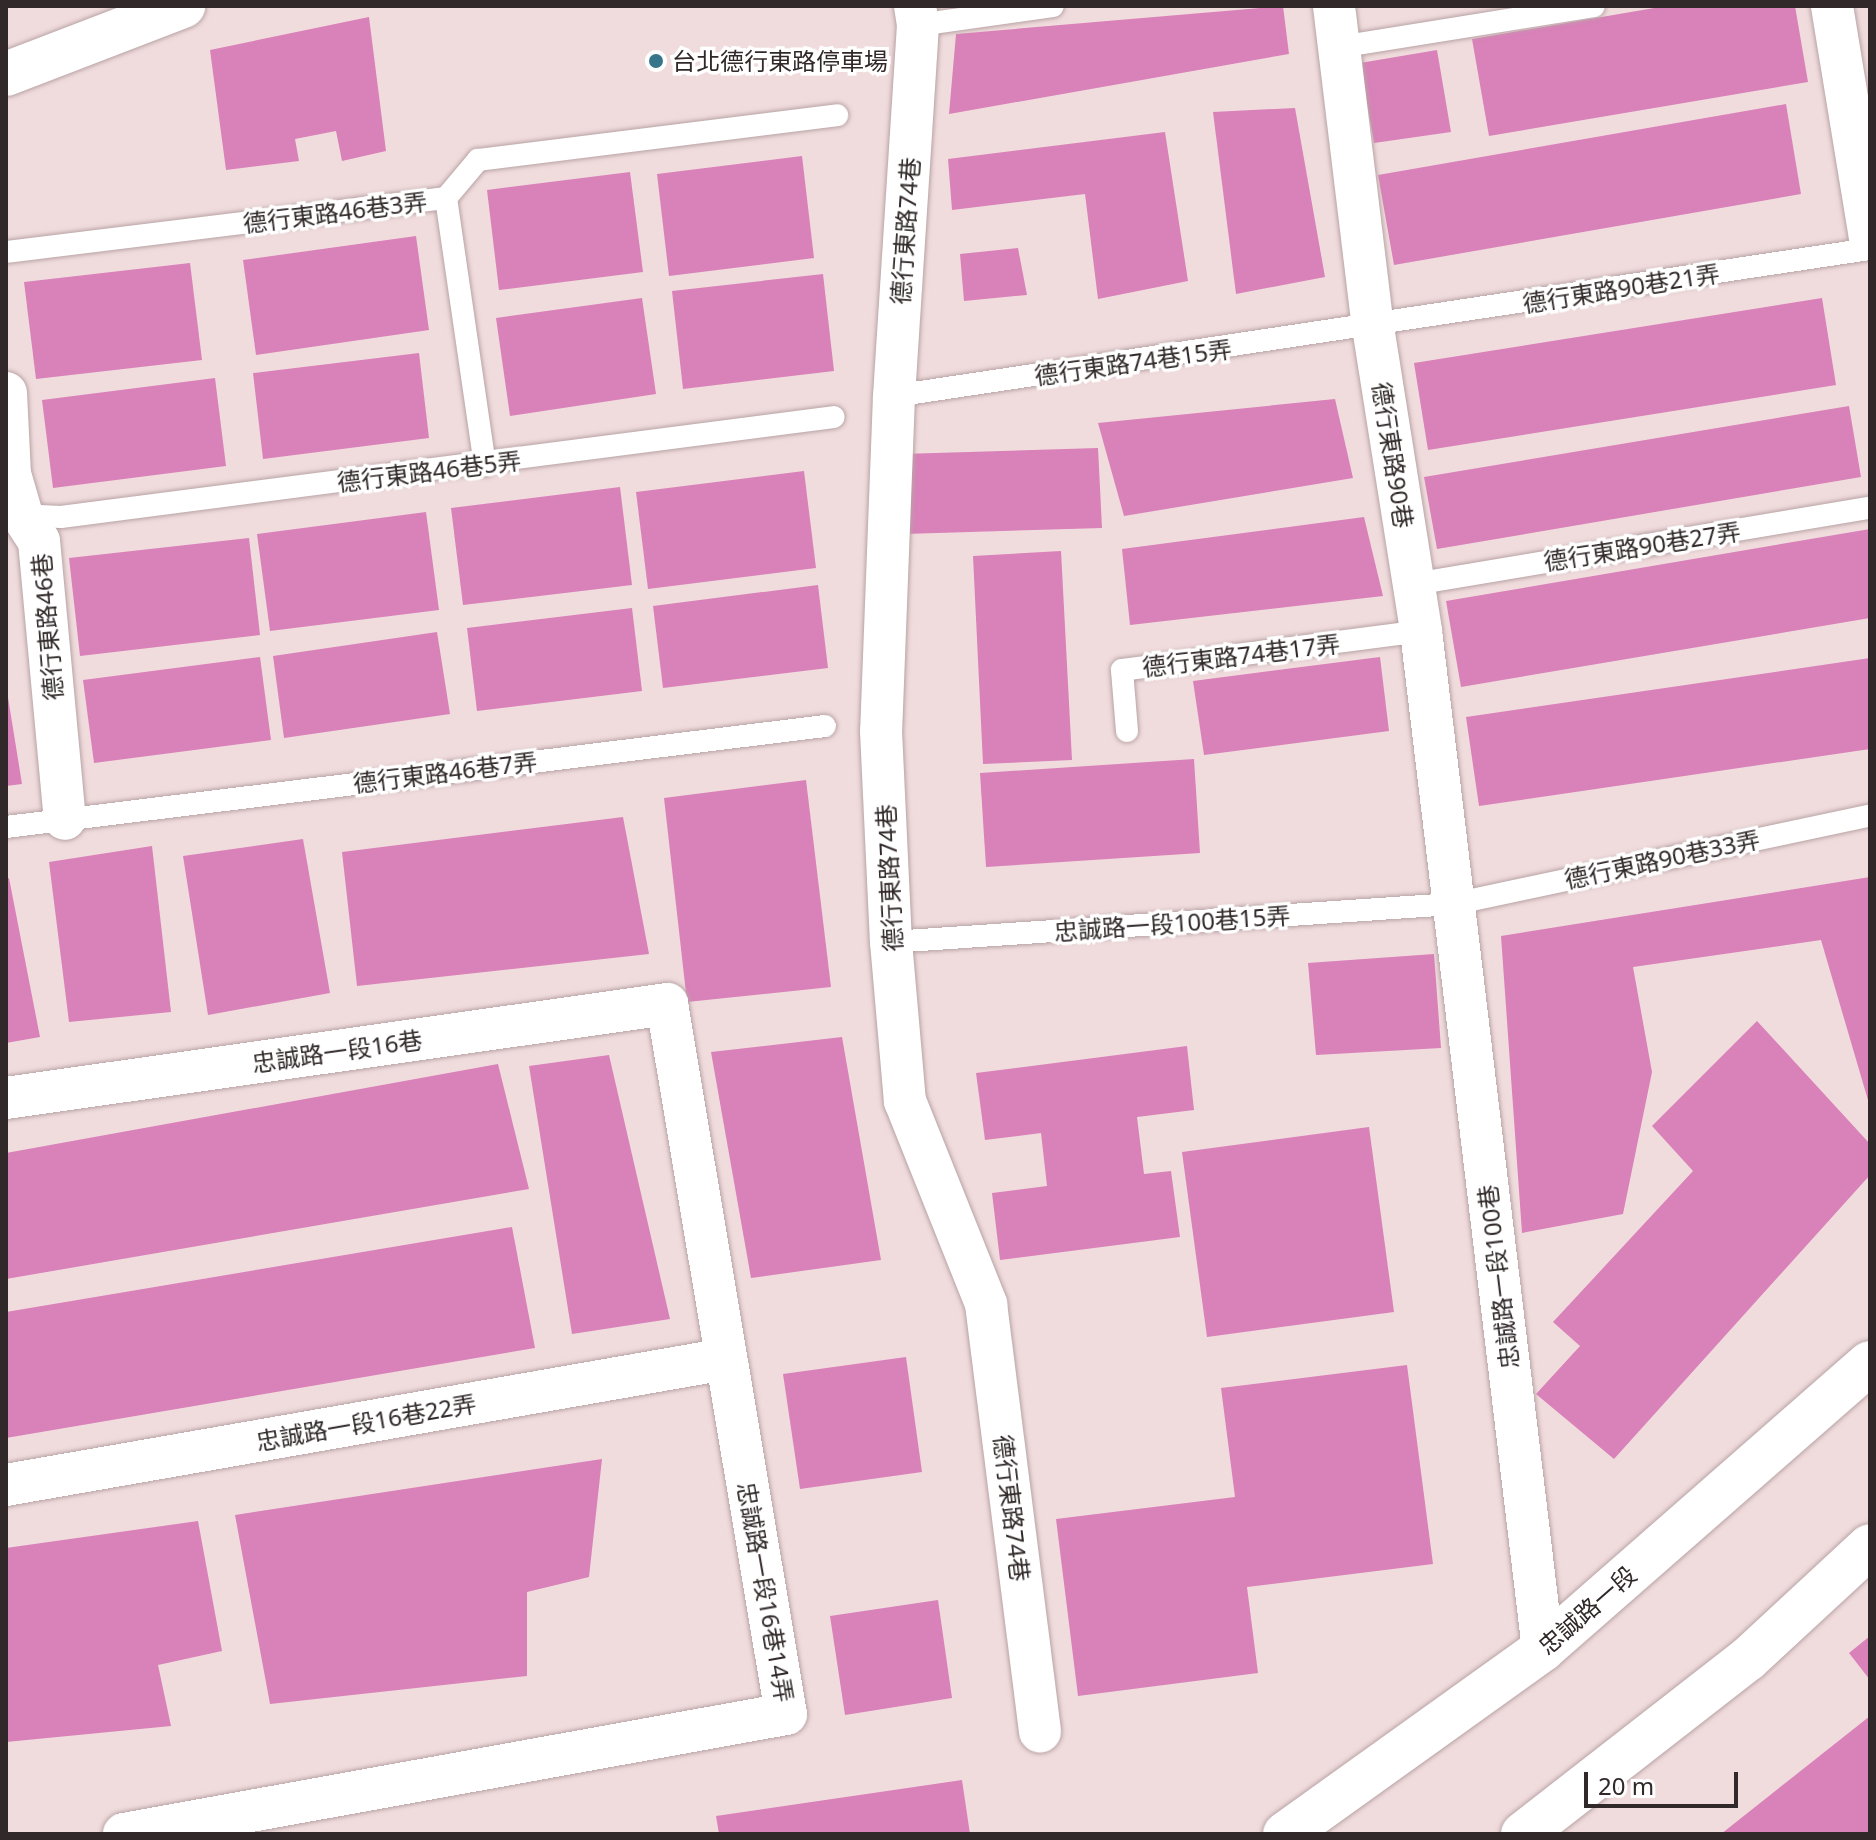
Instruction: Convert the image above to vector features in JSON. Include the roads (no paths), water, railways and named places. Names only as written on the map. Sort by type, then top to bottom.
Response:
[{"type":"street","points":[[6,74],[183,6]]},
{"type":"street","name":"德行東路90巷","points":[[1334,6],[1373,327],[1421,631],[1453,904]]},
{"type":"street","points":[[1832,6],[1870,238]]},
{"type":"street","name":"德行東路74巷","points":[[917,15],[894,396],[881,731],[891,942],[905,1101],[986,1304],[1040,1732]]},
{"type":"street","name":"德行東路46巷","points":[[6,393],[14,514],[39,541],[65,819]]},
{"type":"street","name":"忠誠路一段100巷","points":[[1453,904],[1543,1649]]},
{"type":"street","name":"忠誠路一段16巷","points":[[6,1098],[667,1004]]},
{"type":"street","name":"忠誠路一段16巷14弄","points":[[124,1834],[277,1822],[786,1714],[667,1004]]},
{"type":"street","name":"忠誠路一段16巷22弄","points":[[6,1485],[726,1359]]},
{"type":"street","name":"忠誠路一段","points":[[1285,1834],[1543,1649],[1870,1363]]},
{"type":"street","points":[[1523,1834],[1748,1659],[1870,1546]]},
{"type":"lane","points":[[917,15],[1053,6]]},
{"type":"lane","points":[[1339,47],[1594,6]]},
{"type":"lane","name":"德行東路46巷3弄","points":[[6,252],[446,198],[478,160],[837,115]]},
{"type":"lane","points":[[446,198],[485,465]]},
{"type":"lane","name":"德行東路90巷21弄","points":[[1373,327],[1870,249]]},
{"type":"lane","name":"德行東路74巷15弄","points":[[894,396],[1373,327]]},
{"type":"lane","name":"德行東路46巷5弄","points":[[14,514],[61,517],[485,465],[834,417]]},
{"type":"lane","name":"德行東路90巷27弄","points":[[1414,584],[1870,508]]},
{"type":"lane","name":"德行東路74巷17弄","points":[[1127,731],[1122,670],[1421,631]]},
{"type":"lane","name":"德行東路46巷7弄","points":[[6,827],[825,726]]},
{"type":"lane","name":"德行東路90巷33弄","points":[[1453,904],[1870,815]]},
{"type":"lane","name":"忠誠路一段100巷15弄","points":[[891,942],[1453,904]]},
{"type":"place","name":"台北德行東路停車場","points":[[656,61]]}]
